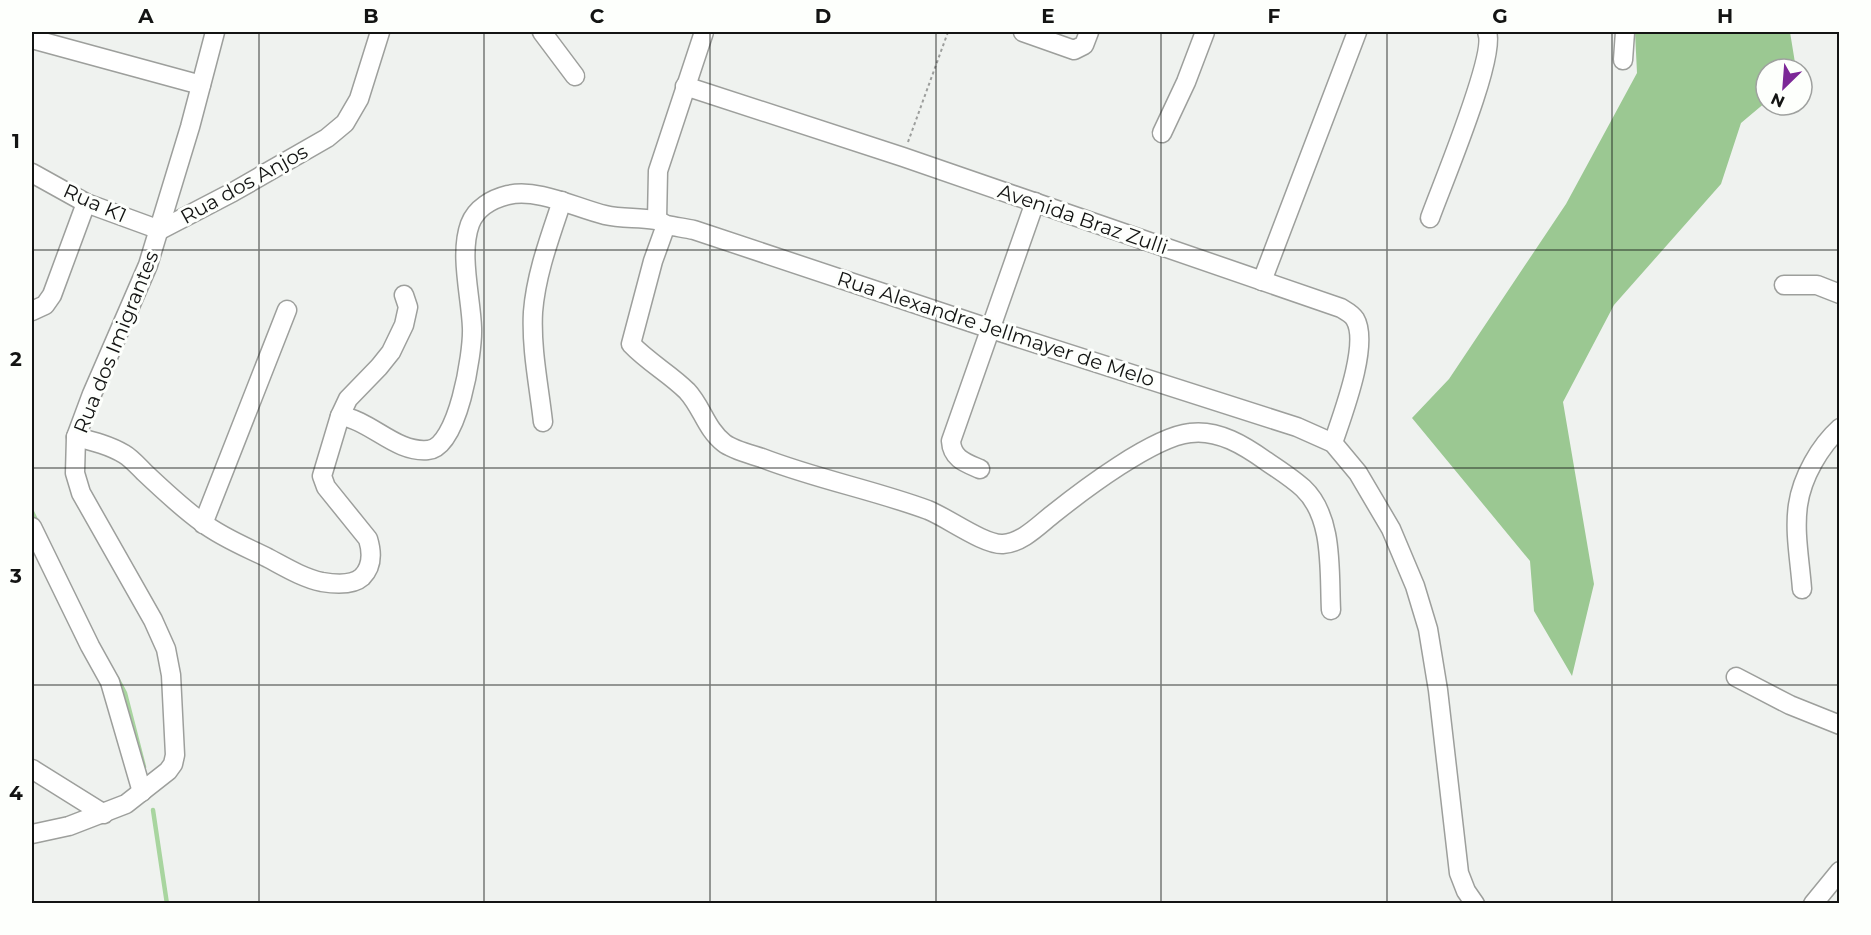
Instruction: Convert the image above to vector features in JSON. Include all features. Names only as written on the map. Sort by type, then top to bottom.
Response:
[{"type":"street","name":"Rua dos Imigrantes","points":[[32,834],[69,826],[126,804],[168,771],[175,755],[171,675],[166,649],[153,620],[81,493],[75,472],[76,438],[92,394],[148,265],[160,230],[215,32]]},
{"type":"street","name":"Rua dos Anjos","points":[[160,230],[233,192],[327,138],[345,123],[354,111],[380,32]]},
{"type":"street","points":[[542,32],[575,76]]},
{"type":"street","points":[[704,32],[658,171],[661,222],[631,344],[642,356],[687,391],[699,407],[709,428],[725,444],[830,481],[929,511],[989,542],[1000,544],[1020,538],[1115,469],[1169,439],[1190,433],[1206,433],[1229,439],[1286,475],[1304,489],[1316,504],[1324,526],[1328,554],[1330,610]]},
{"type":"street","points":[[1023,32],[1074,50],[1084,45],[1089,32]]},
{"type":"street","points":[[1162,133],[1186,82],[1205,32]]},
{"type":"street","points":[[1262,281],[1358,32]]},
{"type":"street","points":[[1430,218],[1484,71],[1490,38],[1487,32]]},
{"type":"street","points":[[1623,60],[1625,32]]},
{"type":"street","points":[[32,39],[201,86]]},
{"type":"street","name":"Avenida Braz Zulli","points":[[685,86],[903,157],[1341,308],[1357,321],[1360,334],[1359,354],[1333,443]]},
{"type":"street","name":"Rua K1","points":[[32,173],[86,203],[160,230]]},
{"type":"street","name":"Rua Alexandre Jellmayer de Melo","points":[[340,416],[351,417],[411,449],[430,450],[444,442],[452,426],[470,355],[472,330],[466,253],[470,224],[481,208],[491,201],[510,194],[545,196],[603,214],[625,219],[661,222],[694,230],[991,329],[1297,427],[1333,443]]},
{"type":"street","points":[[543,422],[534,353],[533,313],[547,245],[562,201]]},
{"type":"street","points":[[980,469],[960,460],[954,454],[951,441],[1035,202]]},
{"type":"street","points":[[32,311],[45,305],[52,295],[86,203]]},
{"type":"street","points":[[1784,285],[1817,285],[1839,294]]},
{"type":"street","points":[[76,438],[95,442],[124,454],[203,524],[224,537],[301,575],[321,582],[336,584],[352,582],[361,578],[368,569],[371,548],[368,538],[326,487],[321,476],[340,416],[348,399],[391,352],[407,314],[408,307],[404,294]]},
{"type":"street","points":[[203,524],[287,310]]},
{"type":"street","points":[[1802,588],[1797,538],[1798,504],[1814,461],[1830,436],[1839,428]]},
{"type":"street","points":[[1333,443],[1358,472],[1391,529],[1415,586],[1428,629],[1440,701],[1459,873],[1475,903]]},
{"type":"street","points":[[32,527],[110,682],[142,792]]},
{"type":"street","points":[[1736,677],[1790,705],[1839,725]]},
{"type":"street","points":[[32,769],[104,814]]},
{"type":"street","points":[[1813,903],[1839,871]]},
{"type":"path","points":[[903,157],[948,32]]},
{"type":"green space","points":[[1635,32],[1790,32],[1794,57],[1754,57],[1754,112],[1741,123],[1721,184],[1614,305],[1563,402],[1594,584],[1572,676],[1534,611],[1530,561],[1412,418],[1449,379],[1566,204],[1637,73]]},
{"type":"waterway","points":[[32,512],[38,524]]},
{"type":"waterway","points":[[117,678],[125,693],[144,767]]},
{"type":"waterway","points":[[153,810],[167,904]]}]
